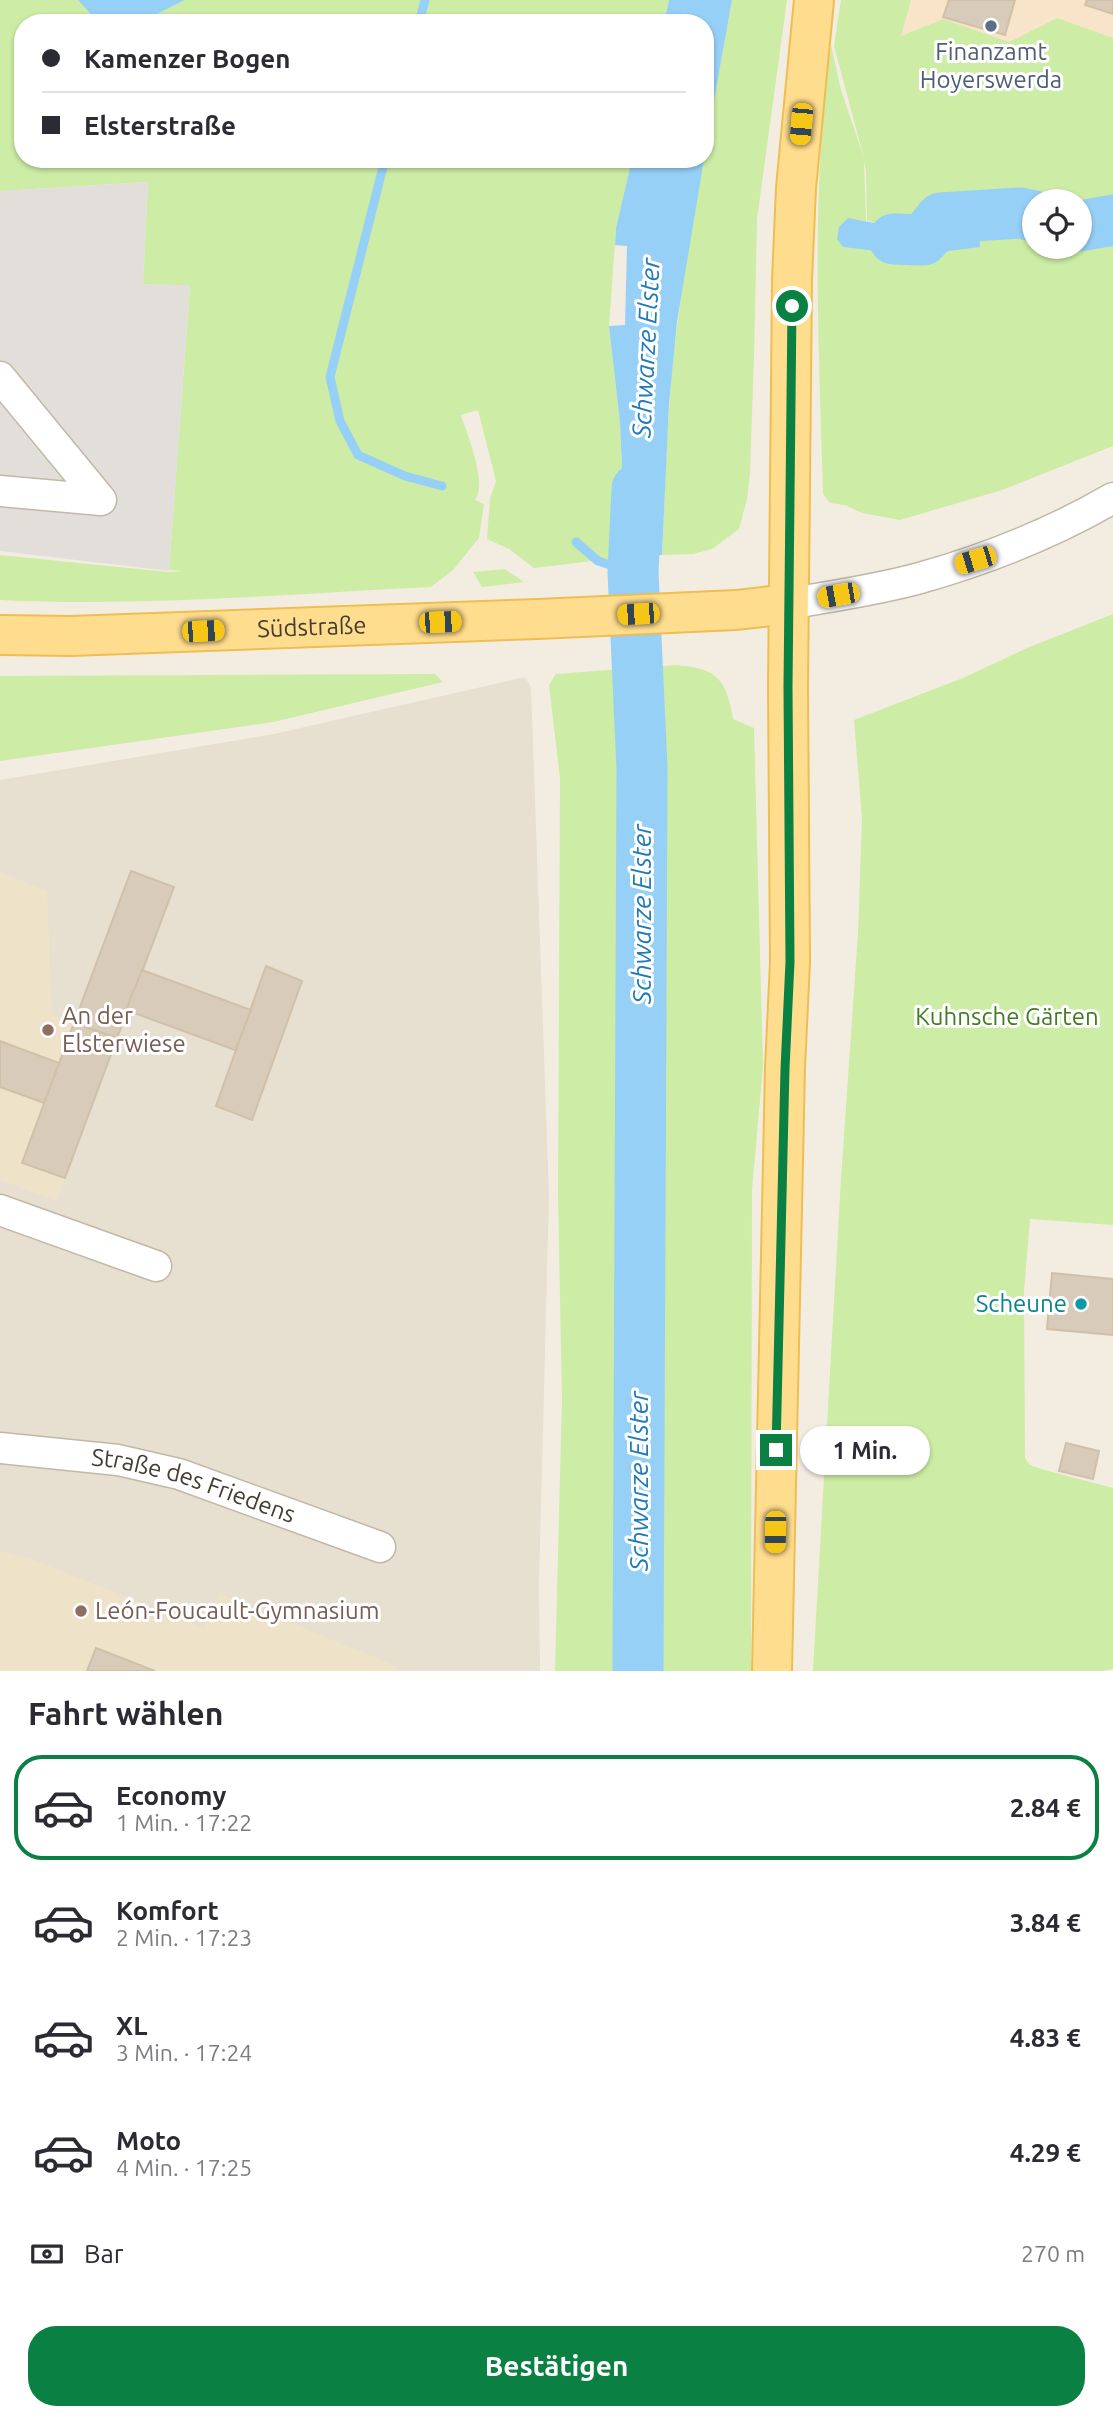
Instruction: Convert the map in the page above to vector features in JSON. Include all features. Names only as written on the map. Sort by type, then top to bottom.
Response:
[{"type":"main road","points":[[772,1671],[790,962],[788,604],[792,308],[796,188],[814,0]]},
{"type":"main road","name":"Südstraße","points":[[0,635],[72,636],[538,619],[736,610],[788,604]]},
{"type":"street","points":[[0,377],[102,500],[0,491]]},
{"type":"street","points":[[788,604],[918,579],[1071,522],[1113,498]]},
{"type":"street","points":[[0,1210],[156,1266]]},
{"type":"street","name":"Straße des Friedens","points":[[0,1448],[118,1460],[178,1474],[380,1547]]},
{"type":"shaded area","points":[[911,0],[1113,0],[1113,38],[1057,18],[1008,42],[943,19],[900,36]]},
{"type":"shaded area","points":[[148,182],[143,284],[190,285],[169,571],[0,551],[0,191]]},
{"type":"shaded area","points":[[525,677],[531,687],[549,1196],[539,1584],[540,1671],[0,1671],[0,780],[274,734]]},
{"type":"shaded area","name":"An der Elsterwiese","points":[[0,872],[47,891],[52,1014],[117,1038],[57,1201],[0,1180]]},
{"type":"shaded area","name":"León-Foucault-Gymnasium","points":[[0,1551],[36,1561],[204,1628],[219,1594],[392,1664],[399,1671],[0,1671]]},
{"type":"green space","points":[[0,0],[78,0],[92,14],[14,14],[14,168],[630,168],[616,228],[609,326],[620,423],[626,557],[534,568],[509,549],[487,539],[490,498],[496,481],[478,410],[461,415],[478,471],[478,493],[475,500],[484,504],[479,538],[453,570],[431,587],[161,601],[0,600],[0,555],[168,572],[184,571],[169,570],[190,286],[143,284],[148,182],[0,191]]},
{"type":"green space","points":[[185,0],[669,0],[666,14],[156,14]]},
{"type":"green space","points":[[732,0],[787,0],[757,219],[747,499],[739,529],[712,549],[693,554],[662,555],[674,349],[702,168],[714,168],[714,100]]},
{"type":"green space","points":[[841,0],[911,0],[901,36],[943,19],[1009,42],[1057,18],[1113,38],[1113,218],[1092,222],[1092,189],[1022,189],[1022,212],[952,217],[951,213],[937,210],[906,229],[867,221],[864,161],[866,221],[848,219],[941,255],[957,243],[953,244],[952,219],[1019,214],[1022,215],[1022,259],[1092,259],[1092,227],[1113,223],[1113,446],[1002,490],[900,520],[862,513],[845,505],[830,503],[823,494],[818,213],[824,101],[831,45],[841,90],[864,158],[834,46]]},
{"type":"green space","points":[[505,569],[524,582],[482,587],[473,572]]},
{"type":"green space","name":"Kuhnsche Gärten","points":[[1113,614],[1113,1225],[1030,1219],[1024,1291],[1025,1458],[1030,1465],[1041,1469],[1113,1488],[1113,1669],[813,1671],[858,933],[862,819],[854,720],[963,678],[1027,648]]},
{"type":"green space","points":[[676,665],[701,669],[718,678],[727,695],[733,719],[754,728],[763,1066],[752,1190],[751,1671],[555,1671],[562,1399],[558,1195],[560,778],[549,685],[556,674]]},
{"type":"green space","points":[[435,674],[443,682],[273,722],[0,761],[0,676]]},
{"type":"water","points":[[78,0],[185,0],[156,14],[92,14]]},
{"type":"water","points":[[669,0],[732,0],[714,101],[714,14],[666,14]]},
{"type":"water","points":[[630,168],[703,168],[677,322],[669,404],[662,555],[626,557],[620,423],[609,326],[625,325],[627,246],[615,245],[616,228]]},
{"type":"water","points":[[932,206],[943,213],[952,213],[954,243],[957,242],[955,223],[979,222],[980,247],[948,251],[939,258],[843,247],[837,239],[839,227],[848,218],[906,229]]},
{"type":"building","name":"Finanzamt Hoyerswerda","points":[[949,0],[1015,0],[1005,35],[943,17]]},
{"type":"building","points":[[1087,0],[1113,0],[1113,14],[1085,5]]},
{"type":"building","points":[[131,871],[174,887],[117,1038],[74,1023]]},
{"type":"building","points":[[266,966],[302,981],[252,1120],[216,1106]]},
{"type":"building","points":[[142,970],[251,1010],[235,1050],[126,1010]]},
{"type":"building","points":[[74,1023],[117,1038],[65,1178],[22,1163]]},
{"type":"building","points":[[0,1041],[59,1063],[44,1103],[0,1087]]},
{"type":"building","name":"Scheune","points":[[1052,1273],[1113,1279],[1113,1335],[1047,1329]]},
{"type":"building","points":[[1066,1443],[1099,1451],[1093,1479],[1059,1471]]},
{"type":"building","points":[[96,1648],[155,1671],[87,1671]]},
{"type":"waterway","points":[[421,14],[425,0]]},
{"type":"waterway","points":[[383,168],[330,377],[340,421],[358,455],[405,476],[442,486]]},
{"type":"waterway","points":[[894,239],[923,240],[941,218],[1022,213]]},
{"type":"waterway","points":[[1092,224],[1113,220]]},
{"type":"waterway","name":"Schwarze Elster","points":[[637,489],[633,572],[642,768],[638,1671]]},
{"type":"waterway","points":[[576,542],[598,561],[633,572]]},
{"type":"place","name":"Finanzamt Hoyerswerda","points":[[991,26]]},
{"type":"place","name":"An der Elsterwiese","points":[[48,1030]]},
{"type":"place","name":"Scheune","points":[[1081,1304]]},
{"type":"place","name":"León-Foucault-Gymnasium","points":[[81,1611]]},
{"type":"route","points":[[776,1450],[790,962],[788,513],[792,306]]}]
